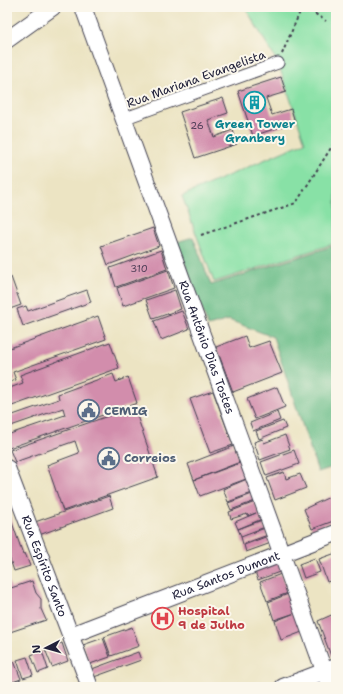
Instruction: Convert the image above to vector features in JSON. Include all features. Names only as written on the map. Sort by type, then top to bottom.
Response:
[{"type":"street","points":[[7,40],[53,7]]},
{"type":"street","name":"Rua Antônio Dias Tostes","points":[[83,7],[282,554],[330,669],[330,687]]},
{"type":"street","name":"Rua Mariana Evangelista","points":[[123,119],[278,62]]},
{"type":"street","name":"Rua Espírito Santo","points":[[7,468],[90,687]]},
{"type":"street","name":"Rua Santos Dumont","points":[[70,635],[336,533]]},
{"type":"street","points":[[283,687],[330,669]]},
{"type":"path","points":[[278,62],[303,7],[326,21]]},
{"type":"path","points":[[201,235],[296,203],[336,140]]},
{"type":"green space","points":[[245,7],[336,7],[336,243],[214,282],[182,196],[305,142],[278,63]]},
{"type":"green space","points":[[193,237],[211,285],[336,245],[336,466],[318,472],[273,337],[229,320],[208,326],[177,242]]},
{"type":"building","name":"Green Tower Granbery","points":[[281,77],[286,92],[266,98],[272,115],[291,109],[295,122],[253,136],[238,91]]},
{"type":"building","name":"Green Tower Granbery","points":[[223,98],[228,113],[208,120],[214,137],[233,130],[237,144],[195,158],[180,112]]},
{"type":"building","points":[[153,228],[159,246],[108,265],[101,246]]},
{"type":"building","points":[[161,250],[167,269],[116,287],[110,268]]},
{"type":"building","points":[[168,270],[174,288],[123,306],[117,288]]},
{"type":"building","points":[[11,277],[21,305],[7,310],[7,278]]},
{"type":"building","points":[[87,290],[91,302],[23,326],[17,309],[26,306],[28,311]]},
{"type":"building","points":[[175,290],[181,309],[153,319],[146,300]]},
{"type":"building","points":[[182,311],[189,329],[161,340],[154,321]]},
{"type":"building","points":[[98,316],[106,339],[13,372],[16,380],[7,383],[7,349]]},
{"type":"building","points":[[245,336],[249,348],[269,341],[282,373],[233,392],[216,347]]},
{"type":"building","points":[[110,342],[119,368],[12,406],[7,389],[23,383],[20,375]]},
{"type":"building","name":"CEMIG","points":[[113,374],[116,382],[128,377],[137,403],[9,448],[7,435],[65,415],[63,408],[8,427],[7,417],[59,399],[58,394]]},
{"type":"building","points":[[277,387],[285,407],[255,419],[247,399]]},
{"type":"building","points":[[213,391],[233,445],[210,453],[190,399]]},
{"type":"building","name":"Correios","points":[[134,407],[158,477],[63,511],[47,465],[79,453],[75,441],[15,462],[10,450]]},
{"type":"building","points":[[277,412],[280,420],[253,431],[250,423]]},
{"type":"building","points":[[283,421],[286,428],[259,439],[256,431]]},
{"type":"building","points":[[285,435],[290,449],[260,460],[254,442],[263,439],[264,443]]},
{"type":"building","points":[[234,446],[240,462],[194,480],[188,464]]},
{"type":"building","points":[[294,450],[299,464],[266,476],[261,462]]},
{"type":"building","points":[[240,463],[246,479],[200,496],[194,480]]},
{"type":"building","points":[[284,472],[286,479],[300,474],[306,488],[275,500],[267,478]]},
{"type":"building","points":[[247,479],[252,493],[228,502],[223,489]]},
{"type":"building","points":[[252,494],[255,501],[231,510],[228,503]]},
{"type":"building","points":[[336,494],[336,520],[312,529],[304,509]]},
{"type":"building","points":[[109,496],[113,508],[39,535],[35,522]]},
{"type":"building","points":[[7,499],[11,510],[8,511],[23,554],[25,553],[30,566],[14,571],[7,551]]},
{"type":"building","points":[[255,502],[262,519],[238,529],[235,522],[256,513],[231,519],[229,512]]},
{"type":"building","points":[[262,520],[265,527],[241,536],[238,529]]},
{"type":"building","points":[[265,528],[268,535],[243,544],[241,537]]},
{"type":"building","points":[[268,536],[271,543],[246,552],[244,545]]},
{"type":"building","points":[[336,553],[336,579],[327,582],[319,559]]},
{"type":"building","points":[[277,557],[282,571],[258,580],[253,566]]},
{"type":"building","points":[[315,558],[320,572],[304,578],[299,564]]},
{"type":"building","points":[[281,574],[288,593],[267,601],[260,582]]},
{"type":"building","points":[[7,577],[11,588],[32,581],[36,593],[41,599],[41,609],[46,620],[7,633]]},
{"type":"building","points":[[288,594],[295,613],[274,620],[268,602]]},
{"type":"building","points":[[295,613],[302,632],[281,640],[275,621]]},
{"type":"building","points":[[336,613],[336,654],[331,656],[318,621]]},
{"type":"building","points":[[132,627],[139,646],[111,656],[104,637]]},
{"type":"building","points":[[103,638],[110,657],[90,664],[83,645]]},
{"type":"building","points":[[62,643],[68,661],[52,667],[45,649]]},
{"type":"building","points":[[42,651],[48,669],[38,673],[31,655]]},
{"type":"building","points":[[138,652],[141,660],[94,677],[92,669]]},
{"type":"building","points":[[27,657],[33,675],[23,678],[17,660]]},
{"type":"building","points":[[14,661],[21,679],[7,684],[7,664]]},
{"type":"place","name":"Green Tower Granbery","points":[[255,103]]},
{"type":"place","name":"CEMIG","points":[[89,411]]},
{"type":"place","name":"Correios","points":[[109,458]]},
{"type":"place","name":"Hospital 9 de Julho","points":[[162,618]]}]
